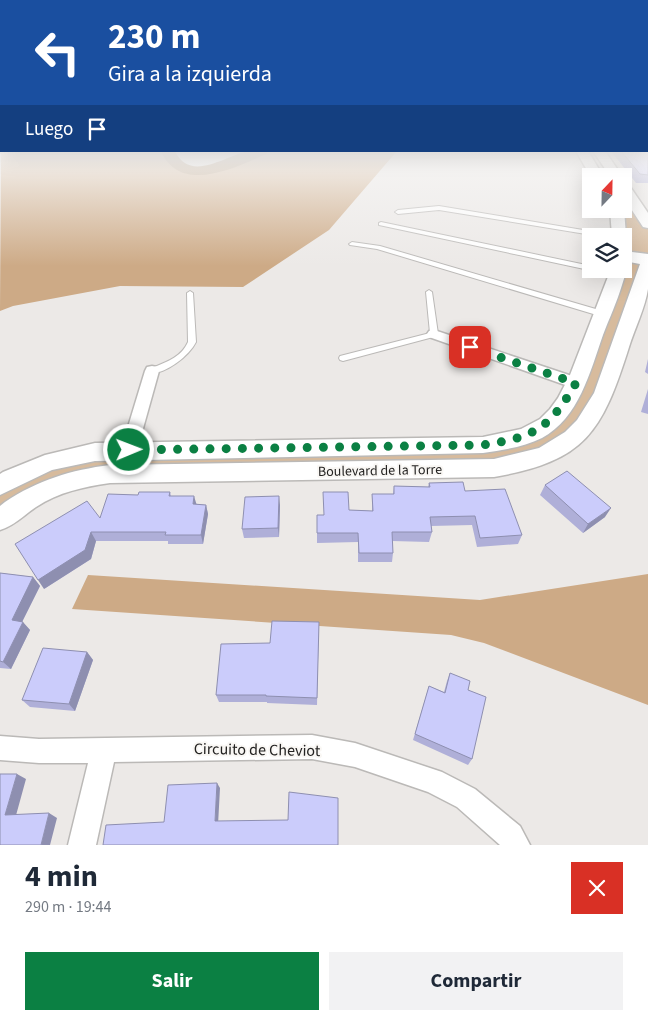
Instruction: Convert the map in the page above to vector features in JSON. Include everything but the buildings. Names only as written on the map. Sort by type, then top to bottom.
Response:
[{"type":"street","points":[[632,209],[648,224]]},
{"type":"street","points":[[632,263],[648,259]]},
{"type":"street","name":"Boulevard de la Torre","points":[[0,520],[27,499],[43,490],[80,477],[120,474],[494,468],[536,460],[573,438],[596,410],[604,393],[648,264]]},
{"type":"street","name":"Boulevard de la Torre","points":[[0,486],[25,471],[69,456],[95,452],[483,445],[512,441],[536,432],[549,422],[562,406],[576,383],[616,278]]},
{"type":"street","points":[[434,334],[576,383]]},
{"type":"street","points":[[129,450],[152,371]]},
{"type":"street","name":"Circuito de Cheviot","points":[[0,748],[39,751],[312,747],[355,754],[433,781],[466,798],[510,836],[516,845]]},
{"type":"street","points":[[82,845],[104,749]]},
{"type":"lane","points":[[398,212],[439,208],[582,232]]},
{"type":"lane","points":[[381,224],[582,266]]},
{"type":"lane","points":[[352,244],[378,247],[603,314]]},
{"type":"lane","points":[[343,358],[434,334],[429,292]]},
{"type":"lane","points":[[152,371],[184,355],[190,348],[192,342],[190,293]]},
{"type":"shaded area","points":[[1,187],[366,187],[329,230],[243,287],[120,286],[13,306],[0,311]]},
{"type":"shaded area","points":[[632,200],[648,224],[648,264],[596,410],[536,460],[80,477],[0,520],[0,486],[69,456],[483,445],[549,422],[615,278],[632,278],[632,228],[618,228],[618,218],[632,218]]},
{"type":"shaded area","points":[[648,574],[648,705],[484,643],[451,635],[72,609],[88,575],[480,600]]},
{"type":"route","points":[[129,450],[483,445],[512,441],[536,432],[549,422],[562,406],[576,383],[470,347]]}]
